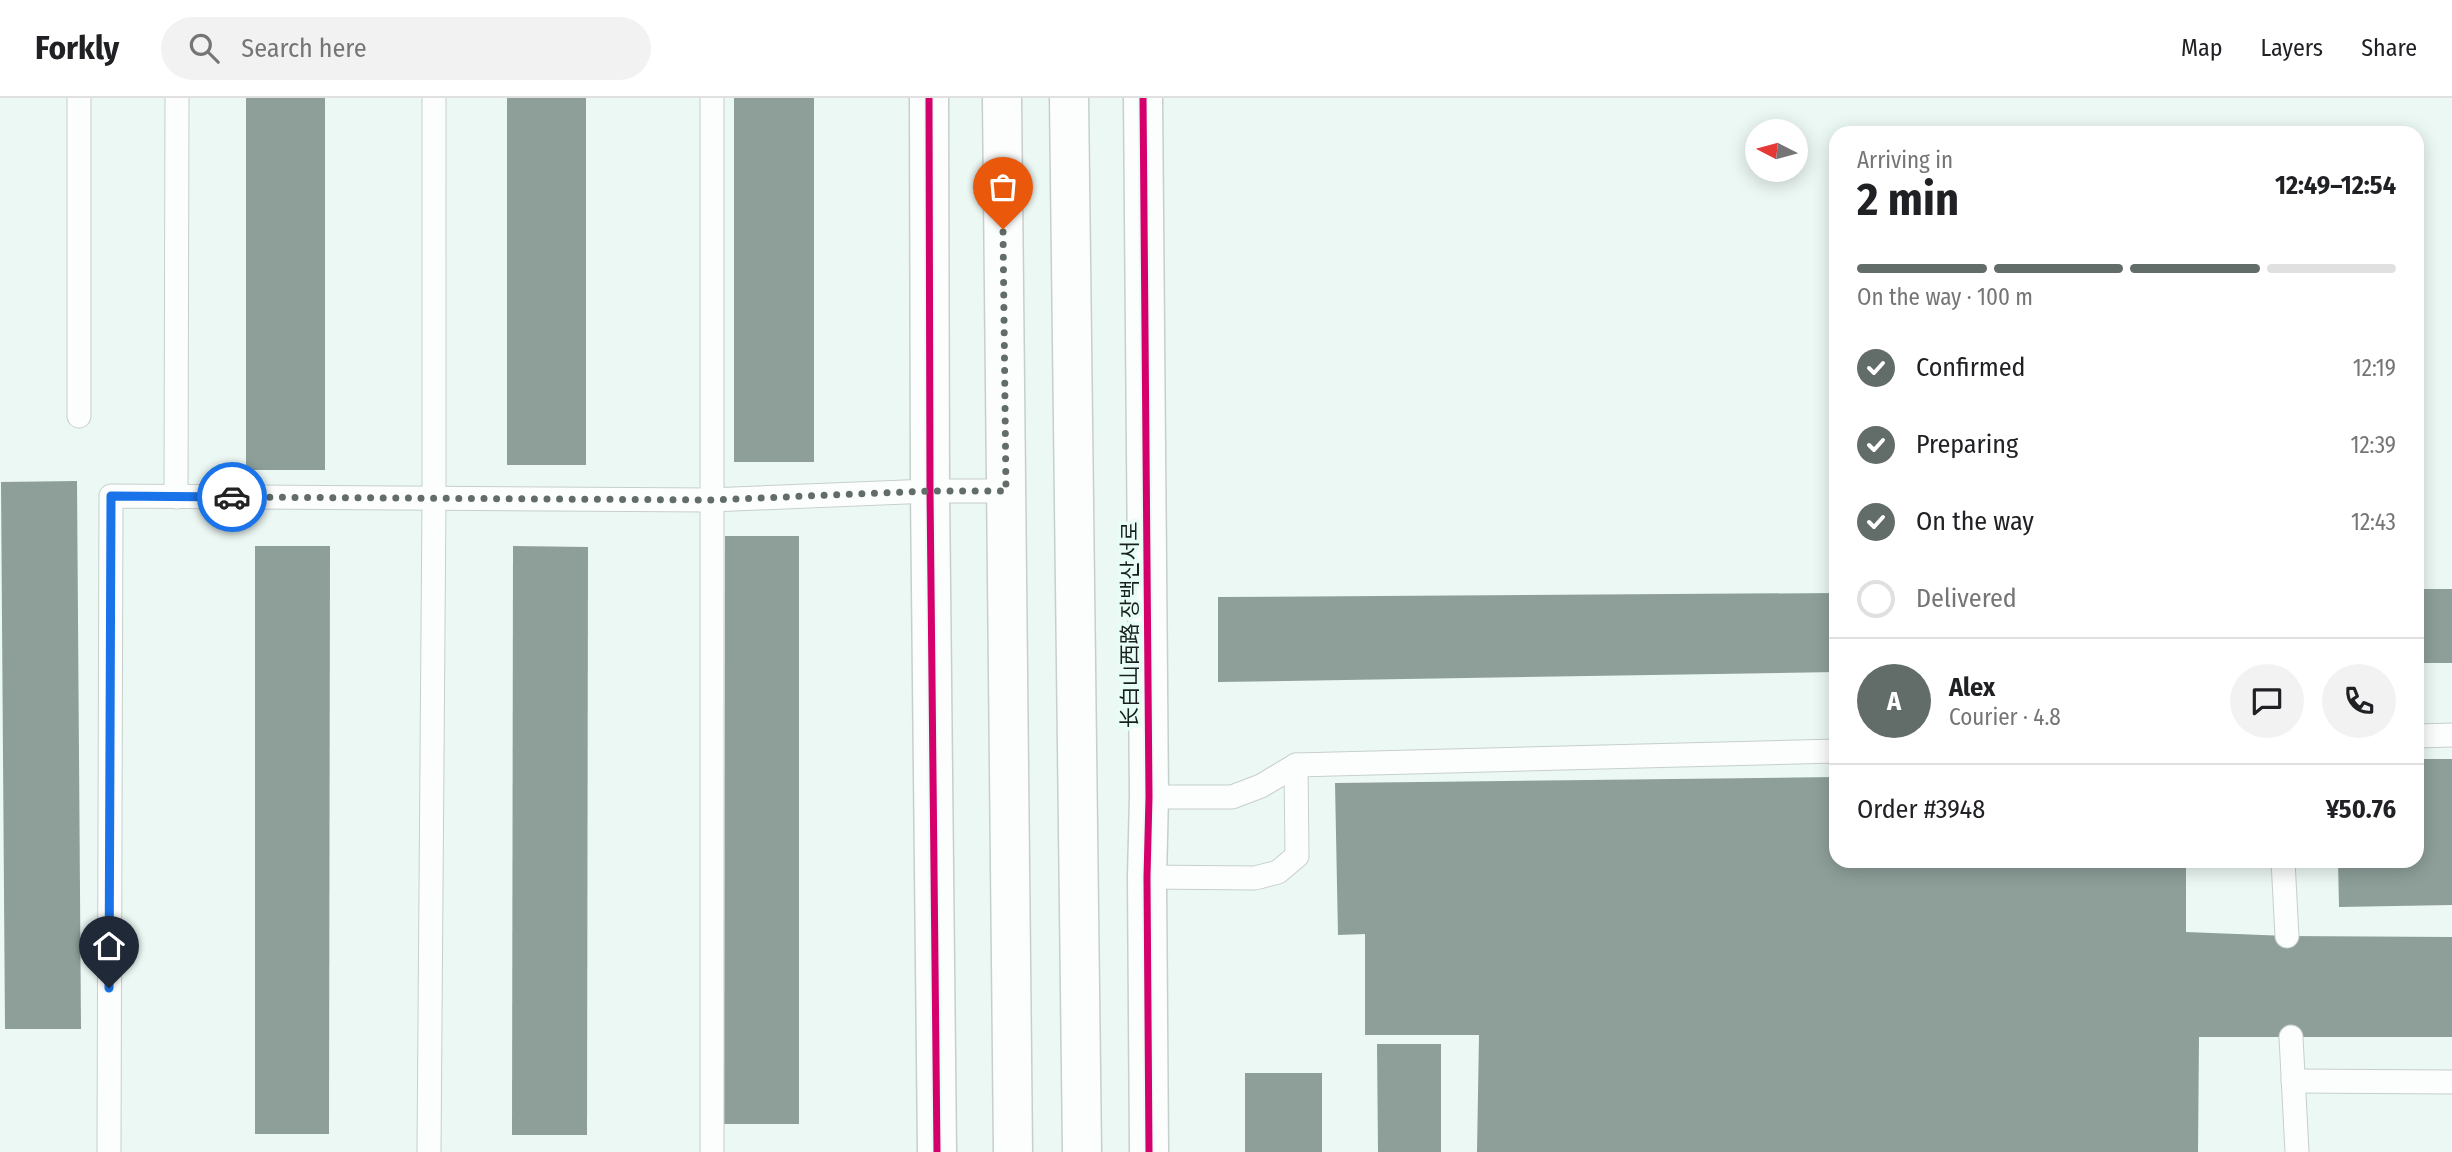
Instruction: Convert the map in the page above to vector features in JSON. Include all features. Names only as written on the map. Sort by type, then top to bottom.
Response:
[{"type":"street","points":[[929,98],[937,1152]]},
{"type":"street","points":[[1002,98],[1013,1152]]},
{"type":"street","points":[[1069,98],[1082,1152]]},
{"type":"street","name":"长白山西路 장백산서로","points":[[1143,98],[1149,1152]]},
{"type":"lane","points":[[79,98],[79,416]]},
{"type":"lane","points":[[176,497],[177,98]]},
{"type":"lane","points":[[429,1152],[434,98]]},
{"type":"lane","points":[[712,98],[712,1152]]},
{"type":"lane","points":[[109,1152],[111,496],[710,500],[930,491],[1006,491]]},
{"type":"lane","points":[[2424,736],[2452,735]]},
{"type":"lane","points":[[1149,797],[1232,797],[1261,786],[1296,765],[1829,751]]},
{"type":"lane","points":[[1147,877],[1255,878],[1278,872],[1297,856],[1296,765]]},
{"type":"lane","points":[[2283,868],[2287,936]]},
{"type":"lane","points":[[2291,1037],[2297,1152]]},
{"type":"lane","points":[[2293,1081],[2452,1082]]},
{"type":"building","points":[[246,98],[325,98],[325,470],[246,470]]},
{"type":"building","points":[[507,98],[586,98],[586,465],[507,465]]},
{"type":"building","points":[[734,98],[814,98],[814,462],[734,462]]},
{"type":"building","points":[[77,481],[81,1029],[5,1029],[1,482]]},
{"type":"building","points":[[725,536],[799,536],[799,1124],[724,1124]]},
{"type":"building","points":[[255,546],[330,546],[329,1134],[255,1134]]},
{"type":"building","points":[[513,546],[588,547],[587,1135],[512,1135]]},
{"type":"building","points":[[2424,589],[2452,589],[2452,663],[2424,663]]},
{"type":"building","points":[[1829,593],[1829,672],[1218,682],[1218,597]]},
{"type":"building","points":[[2424,759],[2452,759],[2452,905],[2339,907],[2338,868],[2424,868]]},
{"type":"building","points":[[1829,777],[1829,868],[2186,868],[2186,932],[2287,936],[2452,937],[2452,1037],[2199,1037],[2198,1152],[1477,1152],[1479,1035],[1365,1035],[1365,934],[1338,935],[1335,783]]},
{"type":"building","points":[[1377,1044],[1441,1044],[1441,1152],[1378,1152]]},
{"type":"building","points":[[1245,1073],[1322,1073],[1322,1152],[1245,1152]]},
{"type":"cycle path","points":[[929,98],[937,1152]]},
{"type":"cycle path","points":[[1143,98],[1149,1152]]},
{"type":"way so far","points":[[232,497],[710,500],[930,491],[1006,491],[1003,229]]},
{"type":"route","points":[[109,988],[111,496],[232,497]]}]
